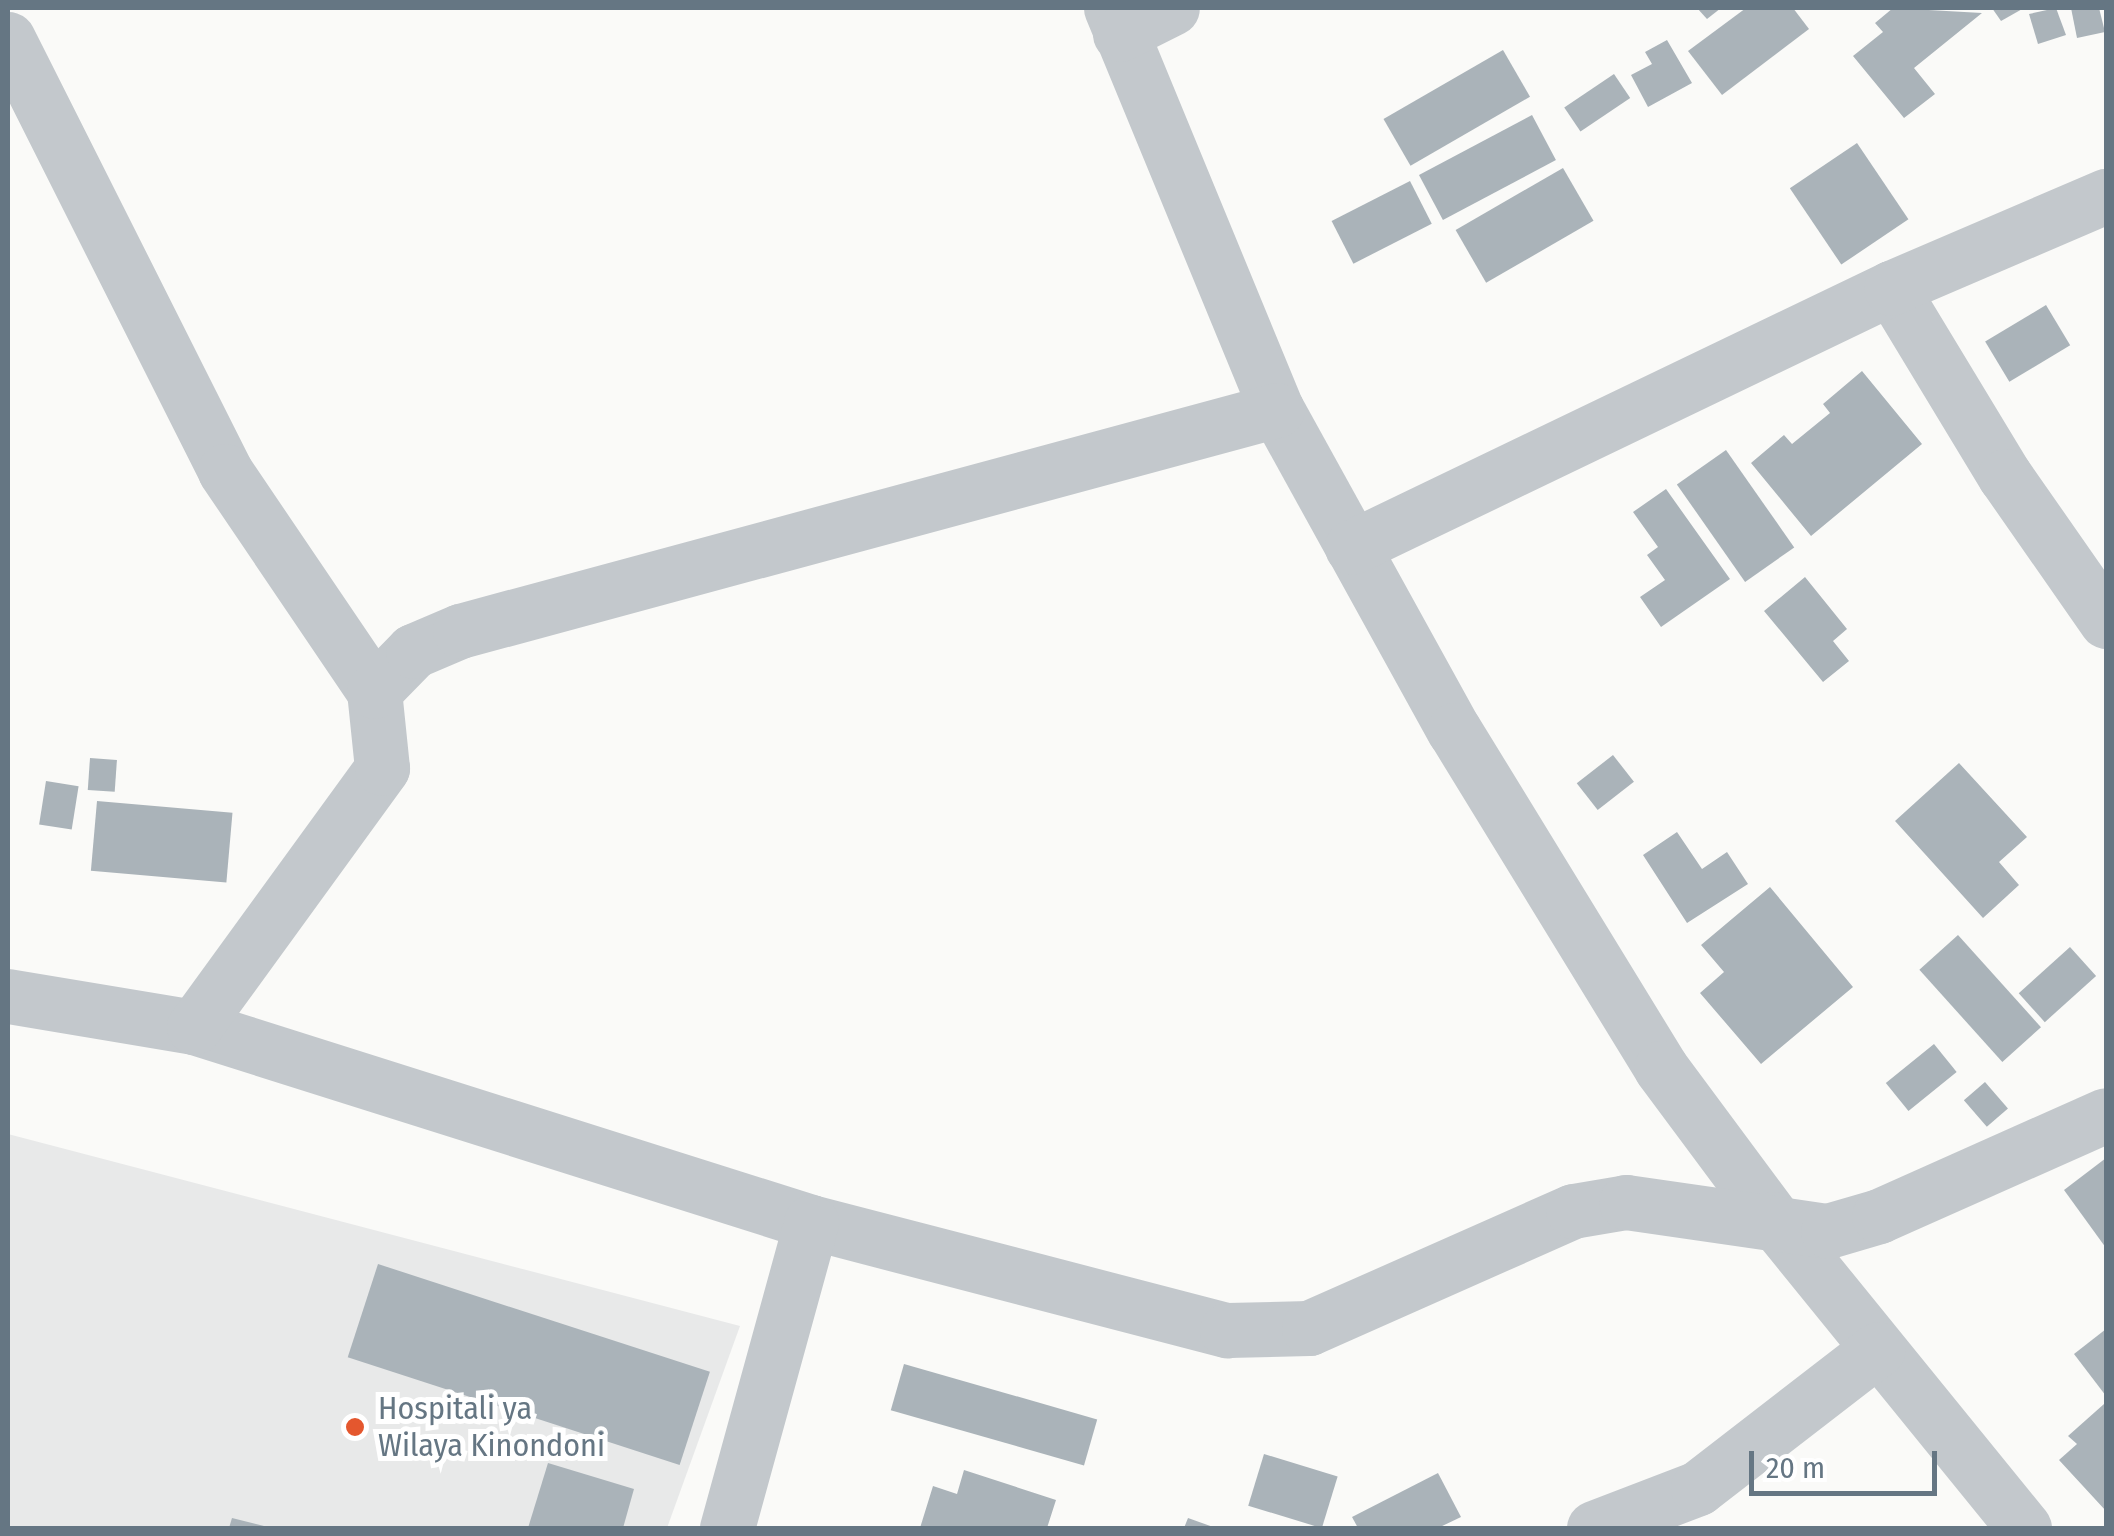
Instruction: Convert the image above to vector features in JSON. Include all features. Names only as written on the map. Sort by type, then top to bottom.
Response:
[{"type":"street","points":[[1172,8],[1116,21],[1277,410],[1352,547],[1661,1068],[1773,1219],[2024,1528]]},
{"type":"street","points":[[8,39],[226,471],[374,691],[382,768],[194,1027]]},
{"type":"street","points":[[1352,547],[1891,288],[2106,196]]},
{"type":"street","points":[[1891,288],[2005,476],[2106,621]]},
{"type":"street","points":[[374,691],[413,651],[460,631],[1277,410]]},
{"type":"street","points":[[8,996],[194,1027],[811,1222],[1228,1330],[1309,1328],[1573,1211],[1626,1202],[1773,1219],[1828,1230],[1879,1216],[2106,1115]]},
{"type":"street","points":[[727,1528],[811,1222]]},
{"type":"street","points":[[1594,1528],[1698,1488],[1878,1349]]},
{"type":"shaded area","name":"Hospitali ya Wilaya Kinondoni","points":[[8,1134],[740,1326],[667,1528],[8,1528]]},
{"type":"building","points":[[1697,8],[1721,8],[1707,19]]},
{"type":"building","points":[[1746,8],[1793,8],[1809,29],[1722,95],[1688,51]]},
{"type":"building","points":[[1893,8],[1982,13],[1914,68],[1935,94],[1904,118],[1853,56],[1883,32],[1875,23]]},
{"type":"building","points":[[1992,8],[2024,8],[2001,21]]},
{"type":"building","points":[[2056,8],[2066,35],[2038,44],[2029,14]]},
{"type":"building","points":[[2071,8],[2099,8],[2105,32],[2077,38]]},
{"type":"building","points":[[1667,40],[1692,83],[1648,107],[1631,75],[1652,64],[1645,52]]},
{"type":"building","points":[[1503,50],[1530,97],[1410,166],[1383,119]]},
{"type":"building","points":[[1614,74],[1630,98],[1580,132],[1564,108]]},
{"type":"building","points":[[1532,115],[1556,160],[1443,220],[1419,175]]},
{"type":"building","points":[[1857,143],[1908,219],[1841,265],[1790,188]]},
{"type":"building","points":[[1563,168],[1594,221],[1486,283],[1456,230]]},
{"type":"building","points":[[1410,181],[1432,224],[1353,264],[1332,221]]},
{"type":"building","points":[[2046,305],[2070,345],[2009,382],[1985,342]]},
{"type":"building","points":[[1862,371],[1922,444],[1811,536],[1751,463],[1784,435],[1792,444],[1830,413],[1823,404]]},
{"type":"building","points":[[1726,450],[1794,547],[1745,582],[1677,484]]},
{"type":"building","points":[[1666,489],[1730,579],[1661,627],[1640,597],[1665,580],[1647,555],[1658,547],[1633,512]]},
{"type":"building","points":[[1805,577],[1847,629],[1833,641],[1849,661],[1823,682],[1764,611]]},
{"type":"building","points":[[1613,755],[1634,782],[1598,810],[1577,783]]},
{"type":"building","points":[[90,758],[117,760],[115,792],[88,790]]},
{"type":"building","points":[[1959,763],[2027,837],[1999,862],[2019,885],[1983,918],[1895,821]]},
{"type":"building","points":[[46,781],[79,786],[72,830],[39,824]]},
{"type":"building","points":[[97,801],[232,813],[226,883],[91,871]]},
{"type":"building","points":[[1677,832],[1702,869],[1727,852],[1748,884],[1687,923],[1643,855]]},
{"type":"building","points":[[1770,887],[1853,987],[1761,1064],[1700,993],[1724,972],[1701,945]]},
{"type":"building","points":[[1958,935],[2041,1027],[2002,1062],[1919,970]]},
{"type":"building","points":[[2070,947],[2096,976],[2045,1022],[2019,993]]},
{"type":"building","points":[[1934,1044],[1957,1072],[1908,1111],[1886,1083]]},
{"type":"building","points":[[1985,1082],[2008,1108],[1987,1127],[1964,1100]]},
{"type":"building","points":[[2106,1158],[2106,1248],[2064,1190]]},
{"type":"building","points":[[378,1264],[710,1372],[680,1465],[348,1357]]},
{"type":"building","points":[[2106,1329],[2106,1396],[2074,1354]]},
{"type":"building","points":[[904,1364],[1097,1419],[1084,1466],[891,1410]]},
{"type":"building","points":[[2104,1404],[2106,1511],[2059,1460],[2077,1444],[2068,1436]]},
{"type":"building","points":[[1264,1454],[1338,1477],[1322,1528],[1248,1506]]},
{"type":"building","points":[[548,1463],[634,1489],[623,1528],[528,1528]]},
{"type":"building","points":[[964,1470],[1056,1500],[1047,1528],[920,1528],[933,1486],[957,1494]]},
{"type":"building","points":[[1438,1473],[1461,1517],[1438,1528],[1358,1528],[1352,1517]]},
{"type":"building","points":[[232,1518],[268,1527],[229,1528]]},
{"type":"building","points":[[1188,1518],[1216,1528],[1184,1528]]},
{"type":"place","name":"Hospitali ya Wilaya Kinondoni","points":[[355,1427]]}]
